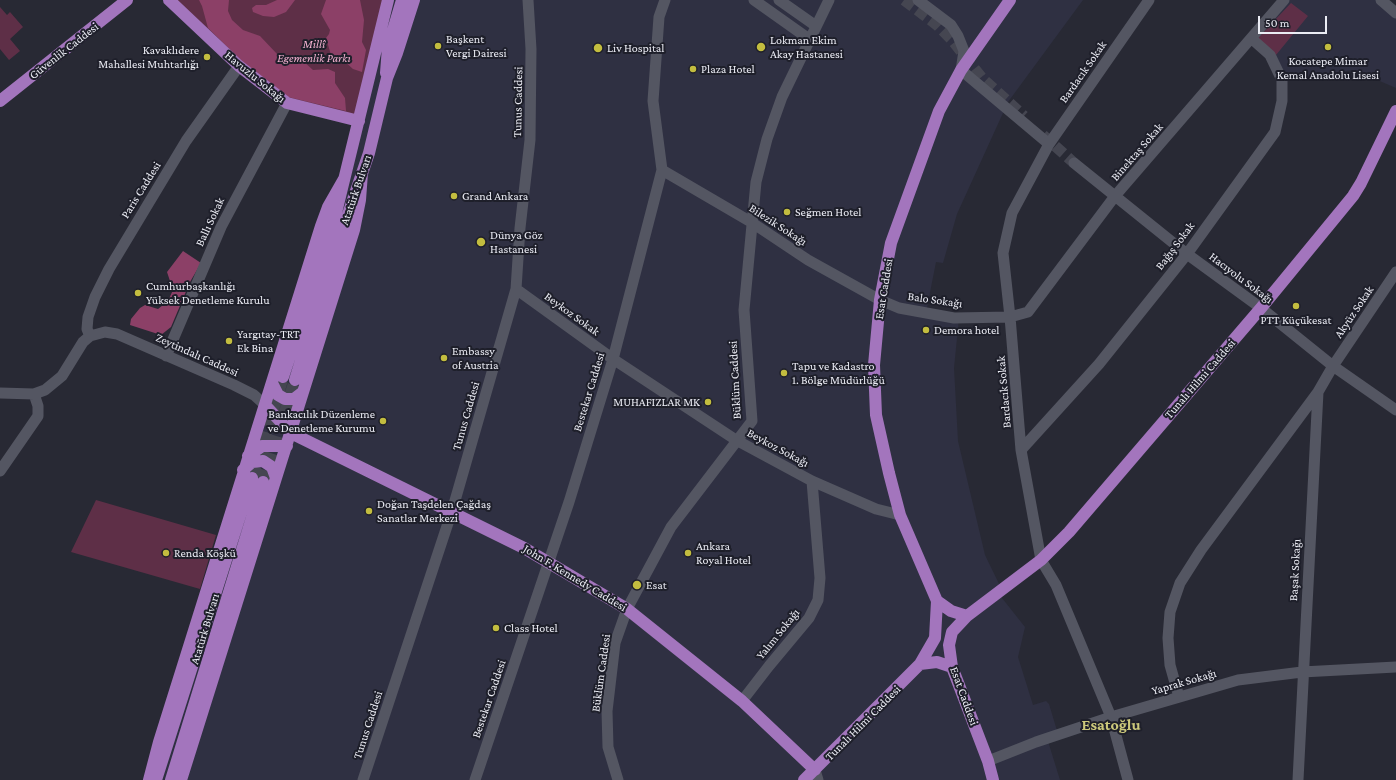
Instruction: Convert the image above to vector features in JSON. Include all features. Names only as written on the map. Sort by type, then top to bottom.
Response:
[{"type":"main road","name":"Güvenlik Caddesi","points":[[0,101],[128,0]]},
{"type":"main road","name":"Havuzlu Sokağı","points":[[169,0],[239,66],[287,103],[359,121]]},
{"type":"main road","name":"Atatürk Bulvarı","points":[[283,377],[333,225],[388,0]]},
{"type":"main road","points":[[387,78],[386,65],[388,47],[402,0]]},
{"type":"main road","name":"Atatürk Bulvarı","points":[[295,380],[328,273],[362,173],[387,78],[397,53],[414,0]]},
{"type":"main road","points":[[961,70],[1010,0]]},
{"type":"main road","name":"Esat Caddesi","points":[[937,602],[900,515],[876,415],[874,366],[880,300],[891,243],[911,184],[939,111],[961,70]]},
{"type":"main road","name":"Tunalı Hilmi Caddesi","points":[[967,616],[1041,560],[1069,532],[1261,308],[1353,196],[1361,183],[1396,111]]},
{"type":"main road","points":[[181,780],[354,230],[360,200],[362,173]]},
{"type":"main road","points":[[253,477],[248,456],[320,226],[328,207],[344,179]]},
{"type":"main road","points":[[272,383],[278,395],[284,399],[294,399],[303,392]]},
{"type":"main road","points":[[265,404],[291,433]]},
{"type":"main road","name":"John F. Kennedy Caddesi","points":[[291,433],[452,511],[549,562],[626,609],[742,701],[817,775]]},
{"type":"main road","points":[[248,456],[262,446],[287,446]]},
{"type":"main road","points":[[149,780],[159,742],[253,477],[252,462],[263,461],[272,467],[276,478]]},
{"type":"main road","name":"Atatürk Bulvarı","points":[[156,780],[253,477]]},
{"type":"main road","name":"Atatürk Bulvarı","points":[[171,780],[253,477]]},
{"type":"main road","points":[[937,602],[951,610],[967,616]]},
{"type":"main road","name":"Tunalı Hilmi Caddesi","points":[[804,780],[817,775],[920,664],[935,638],[937,602]]},
{"type":"main road","name":"Esat Caddesi","points":[[967,616],[956,627],[950,638],[949,645],[952,667],[988,761],[993,780]]},
{"type":"main road","points":[[920,664],[937,662],[952,667]]},
{"type":"street","name":"Tunus Caddesi","points":[[363,780],[452,511],[516,290],[520,228],[530,140],[531,49],[528,0]]},
{"type":"street","name":"Bestekar Caddesi","points":[[475,780],[549,562],[613,359],[662,170],[653,101],[659,17],[665,0]]},
{"type":"street","points":[[754,0],[809,39]]},
{"type":"street","points":[[779,0],[816,26]]},
{"type":"street","name":"Büklüm Caddesi","points":[[618,780],[608,747],[607,710],[615,643],[626,609],[671,527],[752,421],[744,310],[751,222],[756,182],[767,139],[782,97],[829,0]]},
{"type":"street","name":"Esat Caddesi","points":[[918,0],[952,25],[964,51],[961,70]]},
{"type":"street","name":"Bardacık Sokak","points":[[1128,780],[1111,717],[1056,585],[1041,560],[1021,450],[1003,253],[1012,214],[1049,144],[1149,0]]},
{"type":"street","name":"Binektaş Sokak","points":[[1010,317],[1028,312],[1115,196],[1252,39],[1284,0]]},
{"type":"street","points":[[1382,0],[1396,13]]},
{"type":"street","name":"Bağış Sokak","points":[[1021,450],[1099,364],[1187,254],[1275,132],[1282,101],[1282,80],[1270,55],[1252,39]]},
{"type":"street","name":"Paris Caddesi","points":[[90,336],[88,329],[88,317],[109,270],[186,141],[239,66]]},
{"type":"street","points":[[961,70],[1049,144]]},
{"type":"street","name":"Ballı Sokak","points":[[166,356],[221,228],[287,103]]},
{"type":"street","name":"Hacıyolu Sokağı","points":[[1074,163],[1187,254],[1261,308],[1333,366],[1396,410]]},
{"type":"street","name":"Bilezik Sokağı","points":[[662,170],[751,222],[808,260],[880,300]]},
{"type":"street","name":"Akyüz Sokak","points":[[1333,366],[1396,272]]},
{"type":"street","name":"Beykoz Sokak","points":[[516,290],[613,359]]},
{"type":"street","name":"Balo Sokağı","points":[[880,300],[899,308],[954,318],[1010,317]]},
{"type":"street","name":"Zeytindalı Caddesi","points":[[90,336],[105,332],[117,334],[234,385],[254,395],[265,404]]},
{"type":"street","points":[[2,391],[34,394],[50,387],[62,376],[83,342],[90,336]]},
{"type":"street","name":"Beykoz Sokağı","points":[[613,359],[736,440],[812,481],[876,509],[900,515]]},
{"type":"street","name":"Başak Sokağı","points":[[1298,780],[1302,672],[1318,392],[1333,366]]},
{"type":"street","points":[[1179,697],[1170,665],[1168,638],[1170,612],[1180,583],[1201,550],[1318,392]]},
{"type":"street","points":[[0,471],[38,416],[38,406],[34,394]]},
{"type":"street","name":"Yalım Sokağı","points":[[742,701],[768,666],[809,618],[818,600],[820,578],[812,481]]},
{"type":"street","name":"Yaprak Sokağı","points":[[988,761],[1036,742],[1111,717],[1238,680],[1302,672],[1396,667]]},
{"type":"shaded area","points":[[199,0],[229,0],[228,11],[232,20],[243,30],[260,36],[277,54],[290,59],[302,60],[313,70],[328,69],[335,72],[335,83],[345,98],[346,111],[288,97],[243,62],[208,28]]},
{"type":"shaded area","points":[[277,0],[295,0],[286,12],[274,17],[263,16],[253,12],[252,8],[256,5],[266,5]]},
{"type":"shaded area","points":[[326,0],[360,0],[364,20],[362,42],[366,50],[362,72],[353,69],[343,60],[331,55],[326,38],[330,30],[321,14]]},
{"type":"shaded area","points":[[388,0],[1083,0],[1008,102],[957,214],[943,263],[936,262],[926,313],[959,318],[954,368],[958,441],[985,555],[1002,590],[998,593],[1025,627],[1018,657],[1033,705],[1046,701],[1049,704],[1058,734],[1047,738],[1060,780],[149,780],[337,190]]},
{"type":"shaded area","name":"Kocatepe Mimar Kemal Anadolu Lisesi","points":[[1284,0],[1381,0],[1396,13],[1396,88],[1354,70],[1282,80],[1252,39]]},
{"type":"shaded area","points":[[183,251],[201,263],[190,282],[171,327],[161,335],[130,325],[131,319],[140,308],[145,305],[158,309],[168,301],[173,290],[167,272]]},
{"type":"green space","name":"Millî Egemenlik Parkı","points":[[169,0],[388,0],[359,121],[287,103]]},
{"type":"green space","points":[[1291,3],[1308,16],[1276,55],[1257,39]]},
{"type":"green space","points":[[0,7],[7,15],[10,12],[23,27],[10,39],[20,51],[9,60],[0,49]]},
{"type":"green space","points":[[96,500],[216,535],[200,589],[71,552]]},
{"type":"tunnel","points":[[904,0],[937,25],[952,40],[982,78],[1024,116]]},
{"type":"tunnel","points":[[1043,135],[1074,163]]},
{"type":"tunnel","points":[[252,478],[283,377]]},
{"type":"tunnel","points":[[263,482],[295,380]]},
{"type":"place","name":"Başkent Vergi Dairesi","points":[[438,46]]},
{"type":"place","name":"Lokman Ekim Akay Hastanesi","points":[[761,47]]},
{"type":"place","name":"Kocatepe Mimar Kemal Anadolu Lisesi","points":[[1328,47]]},
{"type":"place","name":"Liv Hospital","points":[[598,48]]},
{"type":"place","name":"Kavaklıdere Mahallesi Muhtarlığı","points":[[207,57]]},
{"type":"place","name":"Plaza Hotel","points":[[693,69]]},
{"type":"place","name":"Grand Ankara","points":[[454,196]]},
{"type":"place","name":"Seğmen Hotel","points":[[787,212]]},
{"type":"place","name":"Dünya Göz Hastanesi","points":[[481,242]]},
{"type":"place","name":"Cumhurbaşkanlığı Yüksek Denetleme Kurulu","points":[[138,293]]},
{"type":"place","name":"PTT Küçükesat","points":[[1296,306]]},
{"type":"place","name":"Demora hotel","points":[[926,330]]},
{"type":"place","name":"Yargıtay-TRT Ek Bina","points":[[229,341]]},
{"type":"place","name":"Embassy of Austria","points":[[444,358]]},
{"type":"place","name":"Tapu ve Kadastro 1. Bölge Müdürlüğü","points":[[784,373]]},
{"type":"place","name":"MUHAFIZLAR MK","points":[[708,402]]},
{"type":"place","name":"Bankacılık Düzenleme ve Denetleme Kurumu","points":[[383,421]]},
{"type":"place","name":"Doğan Taşdelen Çağdaş Sanatlar Merkezi","points":[[369,511]]},
{"type":"place","name":"Renda Köşkü","points":[[166,553]]},
{"type":"place","name":"Ankara Royal Hotel","points":[[688,553]]},
{"type":"place","name":"Esat","points":[[637,585]]},
{"type":"place","name":"Class Hotel","points":[[496,628]]},
{"type":"district","name":"Esatoğlu","points":[[1111,725]]}]
